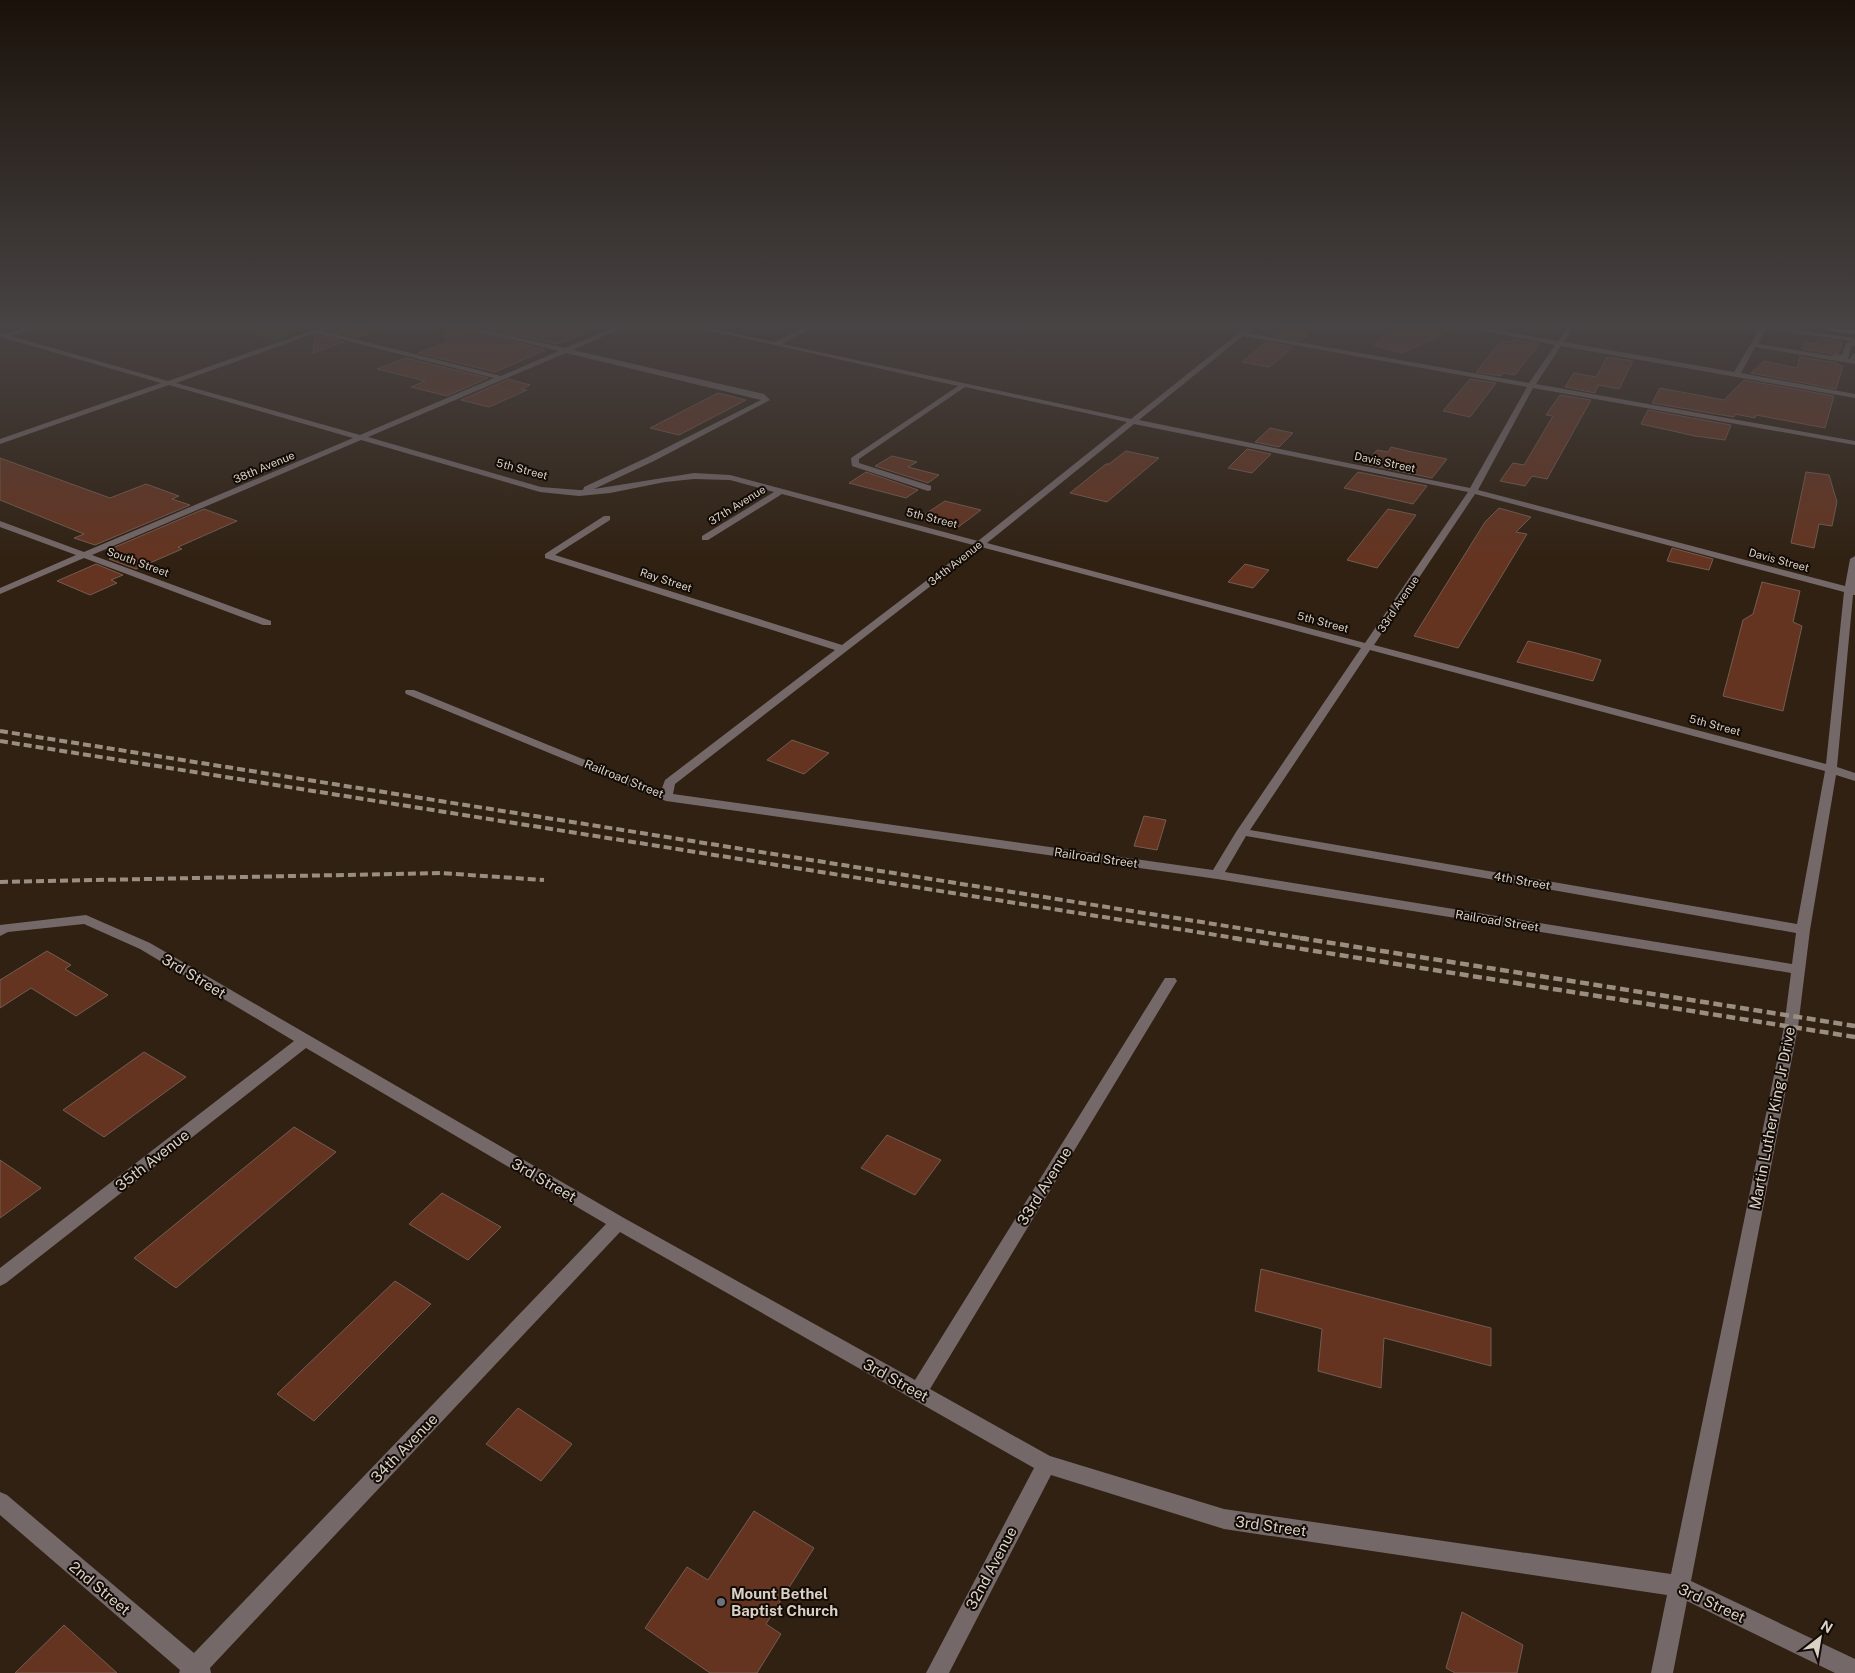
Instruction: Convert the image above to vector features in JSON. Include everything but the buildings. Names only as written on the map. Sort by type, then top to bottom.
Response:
[{"type":"street","points":[[0,442],[104,406]]},
{"type":"street","name":"5th Street","points":[[252,406],[540,489],[579,493],[610,490],[665,479],[694,476],[730,478],[981,543],[1831,769],[1855,777]]},
{"type":"street","name":"38th Avenue","points":[[0,591],[436,406]]},
{"type":"street","points":[[579,493],[651,459],[754,406]]},
{"type":"street","points":[[928,488],[855,464],[855,458],[932,406]]},
{"type":"street","name":"Davis Street","points":[[1064,406],[1473,491],[1852,591]]},
{"type":"street","name":"34th Avenue","points":[[666,797],[669,783],[981,543],[1150,406]]},
{"type":"street","name":"33rd Avenue","points":[[1217,875],[1242,832],[1473,491],[1520,406]]},
{"type":"street","points":[[1653,406],[1855,443]]},
{"type":"street","name":"37th Avenue","points":[[705,538],[780,492]]},
{"type":"street","name":"Ray Street","points":[[607,518],[548,556],[843,650]]},
{"type":"street","name":"South Street","points":[[0,524],[267,622]]},
{"type":"street","name":"Martin Luther King Jr Drive","points":[[1662,1673],[1791,1027],[1799,970],[1802,930],[1831,769],[1855,558]]},
{"type":"street","name":"Railroad Street","points":[[410,692],[666,797],[1217,875],[1799,970]]},
{"type":"street","name":"4th Street","points":[[1242,832],[1802,930]]},
{"type":"street","name":"3rd Street","points":[[3,929],[86,919],[145,946],[304,1042],[618,1223],[1046,1464],[1224,1519],[1679,1586],[1855,1671]]},
{"type":"street","name":"33rd Avenue","points":[[918,1392],[1170,981]]},
{"type":"street","name":"35th Avenue","points":[[0,1278],[304,1042]]},
{"type":"street","name":"34th Avenue","points":[[195,1671],[618,1223]]},
{"type":"street","name":"32nd Avenue","points":[[937,1673],[1046,1464]]},
{"type":"street","name":"2nd Street","points":[[0,1502],[195,1671]]},
{"type":"railway","points":[[0,731],[1308,939]]},
{"type":"railway","points":[[0,741],[1241,939]]},
{"type":"railway","points":[[0,882],[440,873],[544,880]]},
{"type":"railway","points":[[1233,938],[1855,1037]]},
{"type":"railway","points":[[1300,938],[1855,1026]]},
{"type":"place","name":"Mount Bethel Baptist Church","points":[[721,1602]]}]
